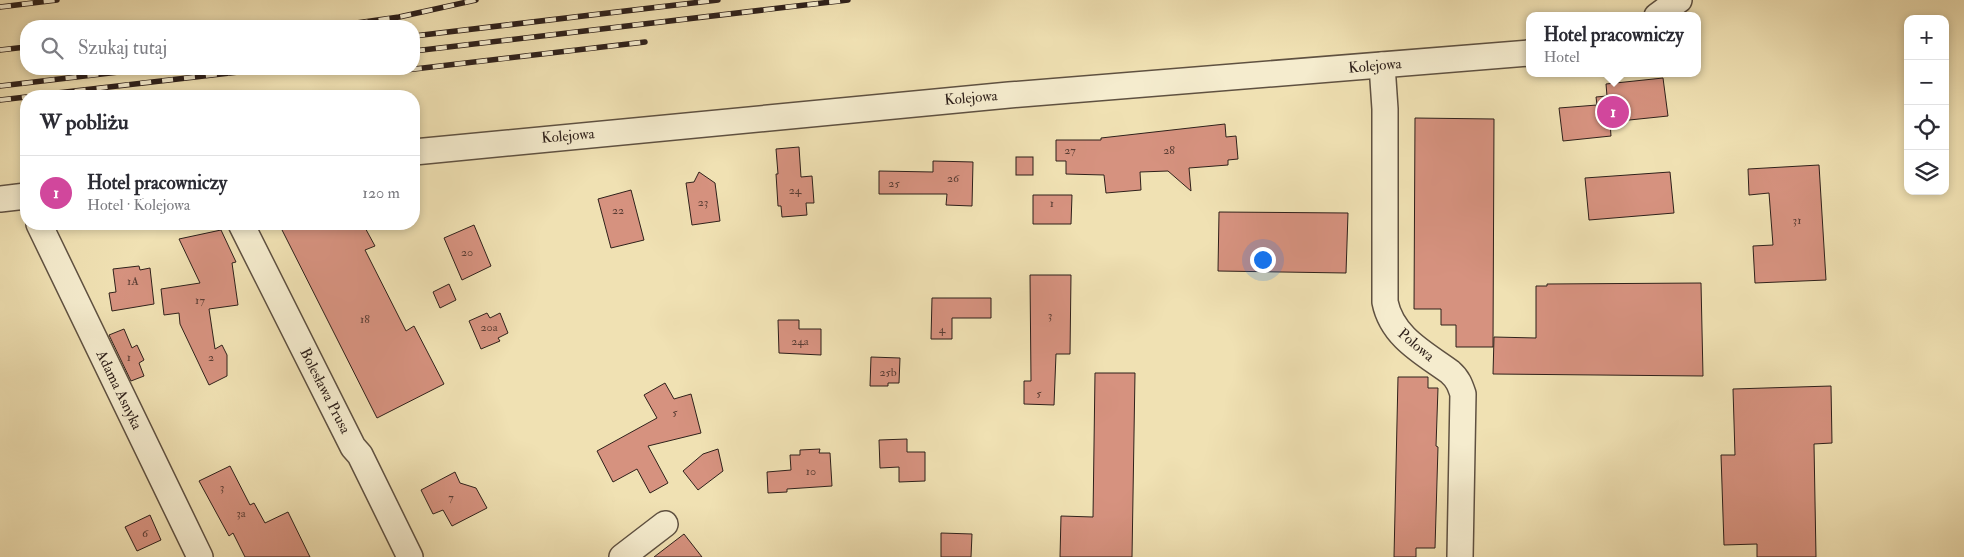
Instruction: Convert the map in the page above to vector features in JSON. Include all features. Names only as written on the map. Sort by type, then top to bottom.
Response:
[{"type":"street","points":[[1662,12],[1679,0]]},
{"type":"street","name":"Kolejowa","points":[[420,151],[1009,95],[1526,54]]},
{"type":"street","name":"Polowa","points":[[1382,65],[1385,109],[1385,302],[1391,321],[1401,335],[1450,372],[1457,378],[1461,386],[1463,394],[1460,557]]},
{"type":"street","points":[[0,199],[20,197]]},
{"type":"street","name":"Adama Asnyka","points":[[42,230],[200,557]]},
{"type":"street","name":"Bolesława Prusa","points":[[244,230],[352,447],[360,455],[410,557]]},
{"type":"street","points":[[622,557],[665,524]]},
{"type":"building","points":[[1663,78],[1668,116],[1610,122],[1611,136],[1563,141],[1559,108],[1597,105],[1596,97],[1607,96],[1606,84]]},
{"type":"building","points":[[1415,118],[1494,119],[1493,347],[1456,347],[1456,325],[1441,325],[1441,309],[1414,309]]},
{"type":"building","points":[[1225,124],[1226,137],[1236,136],[1238,159],[1228,160],[1228,165],[1189,168],[1191,191],[1168,171],[1140,172],[1141,190],[1106,193],[1104,175],[1066,174],[1066,161],[1056,161],[1056,140],[1101,140],[1101,138]]},
{"type":"building","points":[[799,147],[801,177],[812,176],[814,203],[806,203],[807,215],[782,217],[781,206],[778,206],[776,149]]},
{"type":"building","points":[[1016,157],[1033,157],[1033,175],[1016,175]]},
{"type":"building","points":[[933,161],[973,162],[972,206],[946,205],[947,194],[879,194],[879,171],[933,172]]},
{"type":"building","points":[[1819,165],[1826,280],[1755,283],[1753,246],[1773,245],[1769,193],[1749,195],[1748,169]]},
{"type":"building","points":[[699,172],[715,183],[720,221],[692,225],[686,183],[694,182]]},
{"type":"building","points":[[1670,172],[1674,213],[1589,220],[1585,178]]},
{"type":"building","points":[[631,190],[644,240],[611,248],[598,199]]},
{"type":"building","points":[[1033,195],[1072,195],[1071,224],[1033,224]]},
{"type":"building","points":[[1219,212],[1348,213],[1346,273],[1218,271]]},
{"type":"building","points":[[474,225],[491,266],[462,280],[444,238]]},
{"type":"building","points":[[221,230],[236,262],[232,263],[238,305],[209,309],[215,349],[222,345],[227,355],[227,376],[209,385],[180,324],[179,313],[164,315],[161,289],[200,283],[179,239]]},
{"type":"building","points":[[282,230],[366,230],[375,246],[365,250],[406,331],[414,326],[444,384],[377,418]]},
{"type":"building","points":[[139,266],[140,270],[150,268],[154,304],[112,311],[109,293],[116,292],[113,269]]},
{"type":"building","points":[[1030,275],[1071,275],[1070,354],[1056,354],[1054,405],[1024,404],[1024,381],[1031,381]]},
{"type":"building","points":[[1701,283],[1703,376],[1493,374],[1494,337],[1536,338],[1536,286],[1547,286],[1547,284]]},
{"type":"building","points":[[449,284],[456,300],[440,308],[433,292]]},
{"type":"building","points":[[932,298],[991,298],[991,318],[952,318],[952,339],[931,339]]},
{"type":"building","points":[[487,313],[490,318],[500,313],[508,333],[498,338],[500,341],[481,349],[469,321]]},
{"type":"building","points":[[778,320],[799,320],[799,329],[821,329],[821,355],[779,353]]},
{"type":"building","points":[[124,329],[132,348],[137,345],[144,360],[139,363],[144,376],[131,381],[109,335]]},
{"type":"building","points":[[871,357],[900,358],[899,383],[888,383],[888,386],[870,386]]},
{"type":"building","points":[[1095,373],[1135,373],[1132,557],[1060,557],[1061,516],[1093,517]]},
{"type":"building","points":[[1398,377],[1428,377],[1428,388],[1438,388],[1435,548],[1416,548],[1416,557],[1394,557]]},
{"type":"building","points":[[665,383],[674,399],[691,394],[701,433],[648,446],[668,483],[650,493],[637,469],[613,482],[597,451],[657,418],[644,395]]},
{"type":"building","points":[[1831,386],[1832,443],[1814,444],[1816,557],[1757,557],[1757,544],[1724,545],[1721,455],[1735,455],[1733,389]]},
{"type":"building","points":[[907,439],[907,452],[925,452],[925,481],[899,482],[899,467],[880,468],[879,440]]},
{"type":"building","points":[[718,449],[723,471],[698,490],[683,471],[703,454]]},
{"type":"building","points":[[820,449],[819,453],[830,453],[832,486],[787,489],[787,492],[768,493],[767,472],[791,470],[790,455],[800,455],[800,450]]},
{"type":"building","points":[[230,466],[250,505],[254,503],[265,523],[288,512],[310,557],[245,557],[233,533],[229,536],[199,481]]},
{"type":"building","points":[[455,472],[460,483],[476,488],[487,508],[452,526],[443,510],[433,514],[421,490]]},
{"type":"building","points":[[150,515],[161,540],[137,551],[125,527]]},
{"type":"building","points":[[941,533],[972,534],[971,557],[941,557]]},
{"type":"building","points":[[684,534],[702,557],[654,557]]},
{"type":"railway","points":[[0,7],[57,0]]},
{"type":"railway","points":[[378,20],[476,0]]},
{"type":"railway","points":[[420,35],[718,0]]},
{"type":"railway","points":[[420,50],[848,0]]},
{"type":"railway","points":[[420,68],[645,42]]},
{"type":"railway","points":[[0,50],[20,48]]},
{"type":"railway","points":[[0,86],[93,75]]},
{"type":"railway","points":[[83,90],[212,75]]},
{"type":"railway","points":[[0,100],[20,98]]},
{"type":"place","name":"Hotel pracowniczy","points":[[1613,112]]}]
